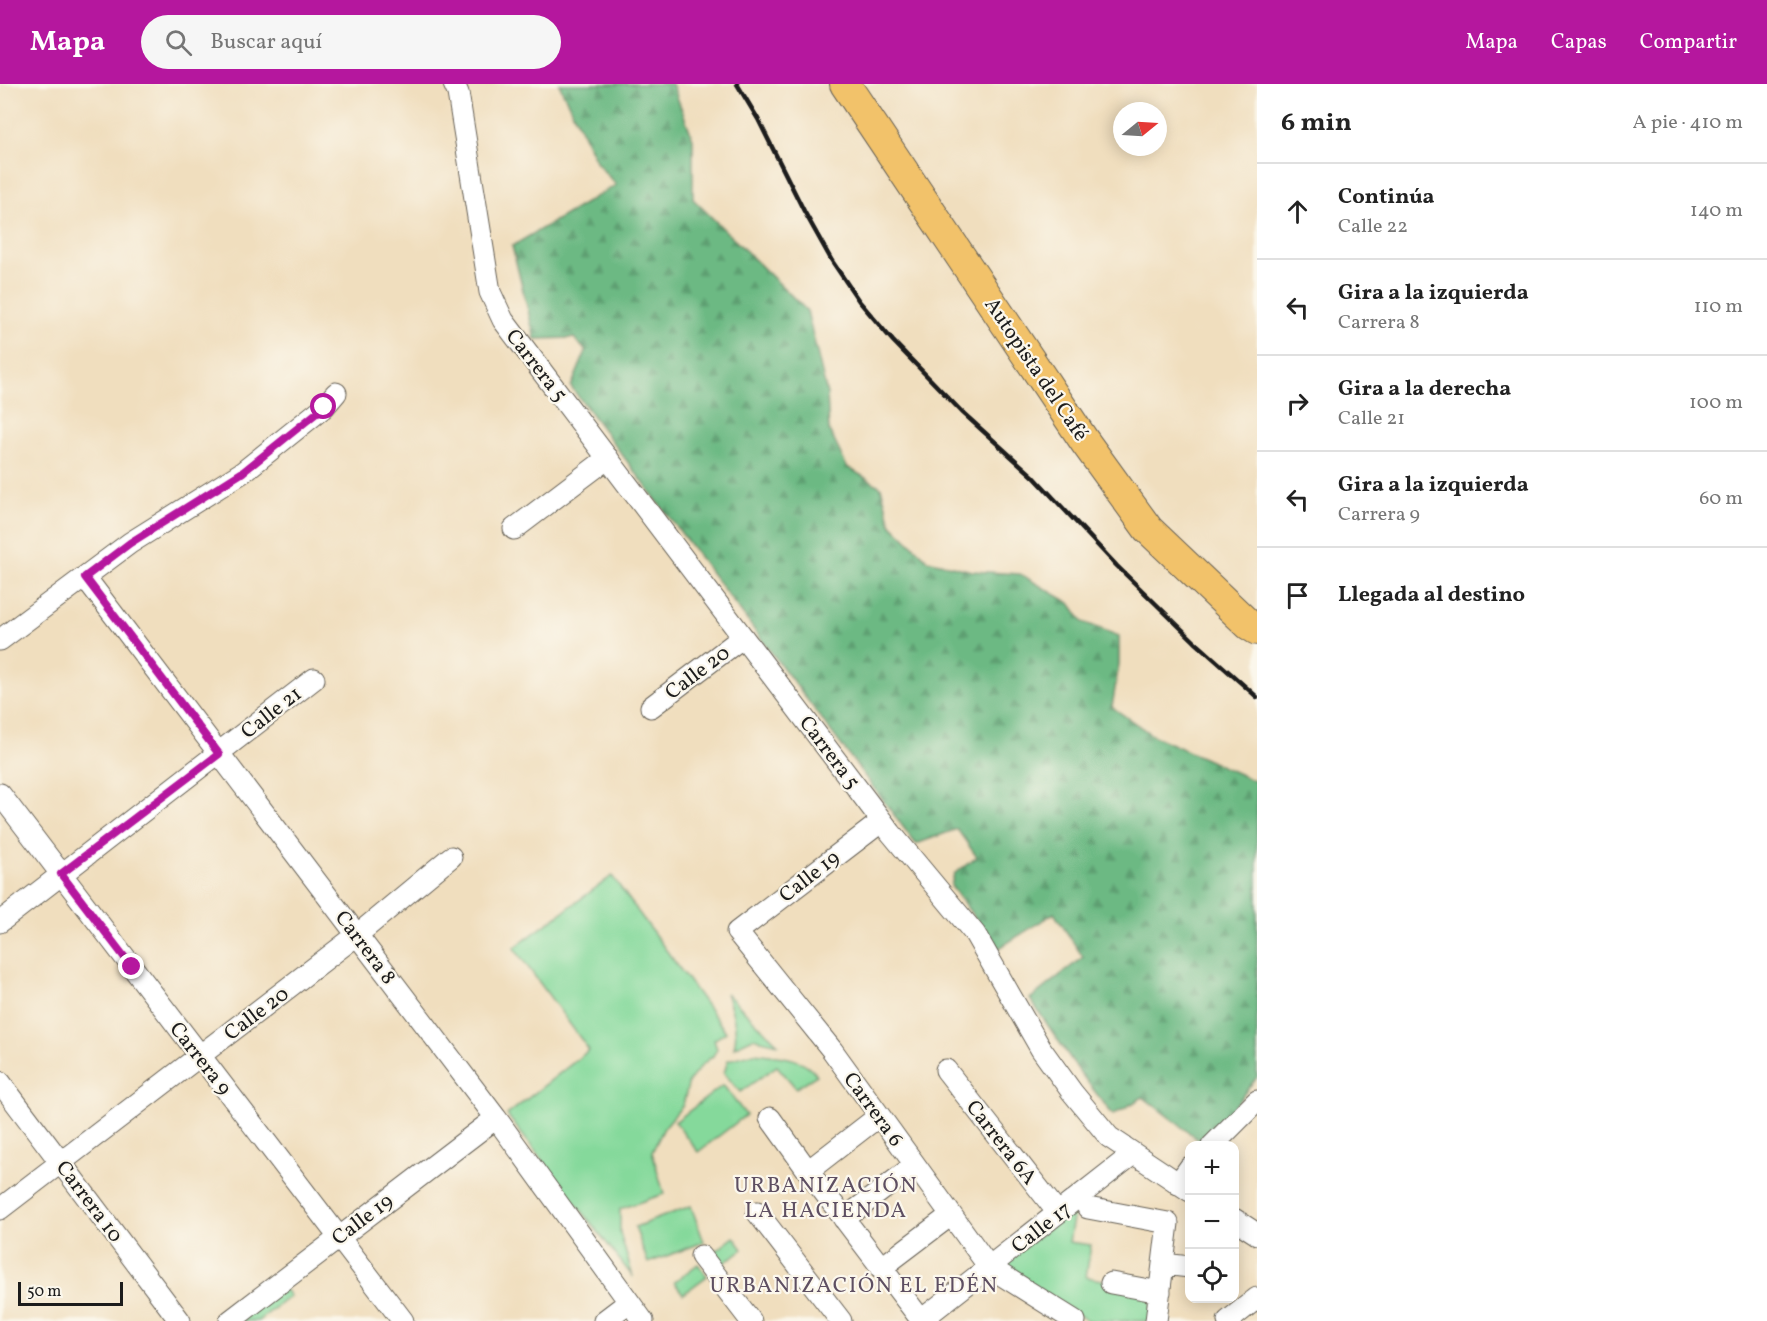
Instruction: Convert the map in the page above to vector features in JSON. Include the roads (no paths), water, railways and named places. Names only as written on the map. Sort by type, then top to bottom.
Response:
[{"type":"highway","name":"Autopista del Café","points":[[846,84],[1085,442],[1148,529],[1257,630]]},
{"type":"street","name":"Carrera 5","points":[[454,84],[458,93],[490,292],[502,320],[882,821],[975,934],[1041,1049],[1072,1092],[1109,1137],[1133,1154],[1185,1180]]},
{"type":"street","points":[[0,640],[130,543],[243,472],[324,407],[336,393]]},
{"type":"street","points":[[514,529],[608,458]]},
{"type":"street","name":"Carrera 8","points":[[85,577],[495,1118],[643,1321]]},
{"type":"street","name":"Calle 20","points":[[651,707],[743,637]]},
{"type":"street","name":"Calle 21","points":[[0,922],[315,679]]},
{"type":"street","name":"Carrera 9","points":[[0,794],[404,1321]]},
{"type":"street","name":"Calle 19","points":[[737,932],[882,821]]},
{"type":"street","name":"Calle 20","points":[[0,1209],[357,935],[451,857]]},
{"type":"street","name":"Carrera 6","points":[[737,932],[832,1050],[989,1267],[1075,1321]]},
{"type":"street","name":"Carrera 6A","points":[[946,1070],[1058,1213]]},
{"type":"street","name":"Carrera 10","points":[[0,1082],[180,1321]]},
{"type":"street","points":[[1217,1141],[1257,1101]]},
{"type":"street","points":[[808,1171],[879,1116]]},
{"type":"street","name":"Calle 19","points":[[230,1321],[495,1118]]},
{"type":"street","points":[[770,1118],[921,1321]]},
{"type":"street","name":"Calle 17","points":[[921,1321],[1133,1154]]},
{"type":"street","points":[[844,1219],[915,1165]]},
{"type":"street","points":[[1088,1208],[1168,1224],[1156,1321]]},
{"type":"street","points":[[757,1212],[841,1321]]},
{"type":"street","points":[[881,1268],[951,1215]]},
{"type":"street","points":[[701,1256],[751,1321]]},
{"type":"street","points":[[1163,1263],[1185,1266]]},
{"type":"street","points":[[1111,1283],[1160,1292]]},
{"type":"street","points":[[1230,1321],[1257,1298]]},
{"type":"street","points":[[604,1321],[629,1302]]},
{"type":"railway","points":[[737,84],[758,119],[832,261],[859,301],[893,341],[962,412],[1034,477],[1117,566],[1195,642],[1257,697]]},
{"type":"district","name":"URBANIZACIÓN LA HACIENDA","points":[[826,1196]]},
{"type":"district","name":"URBANIZACIÓN EL EDÉN","points":[[854,1284]]}]
